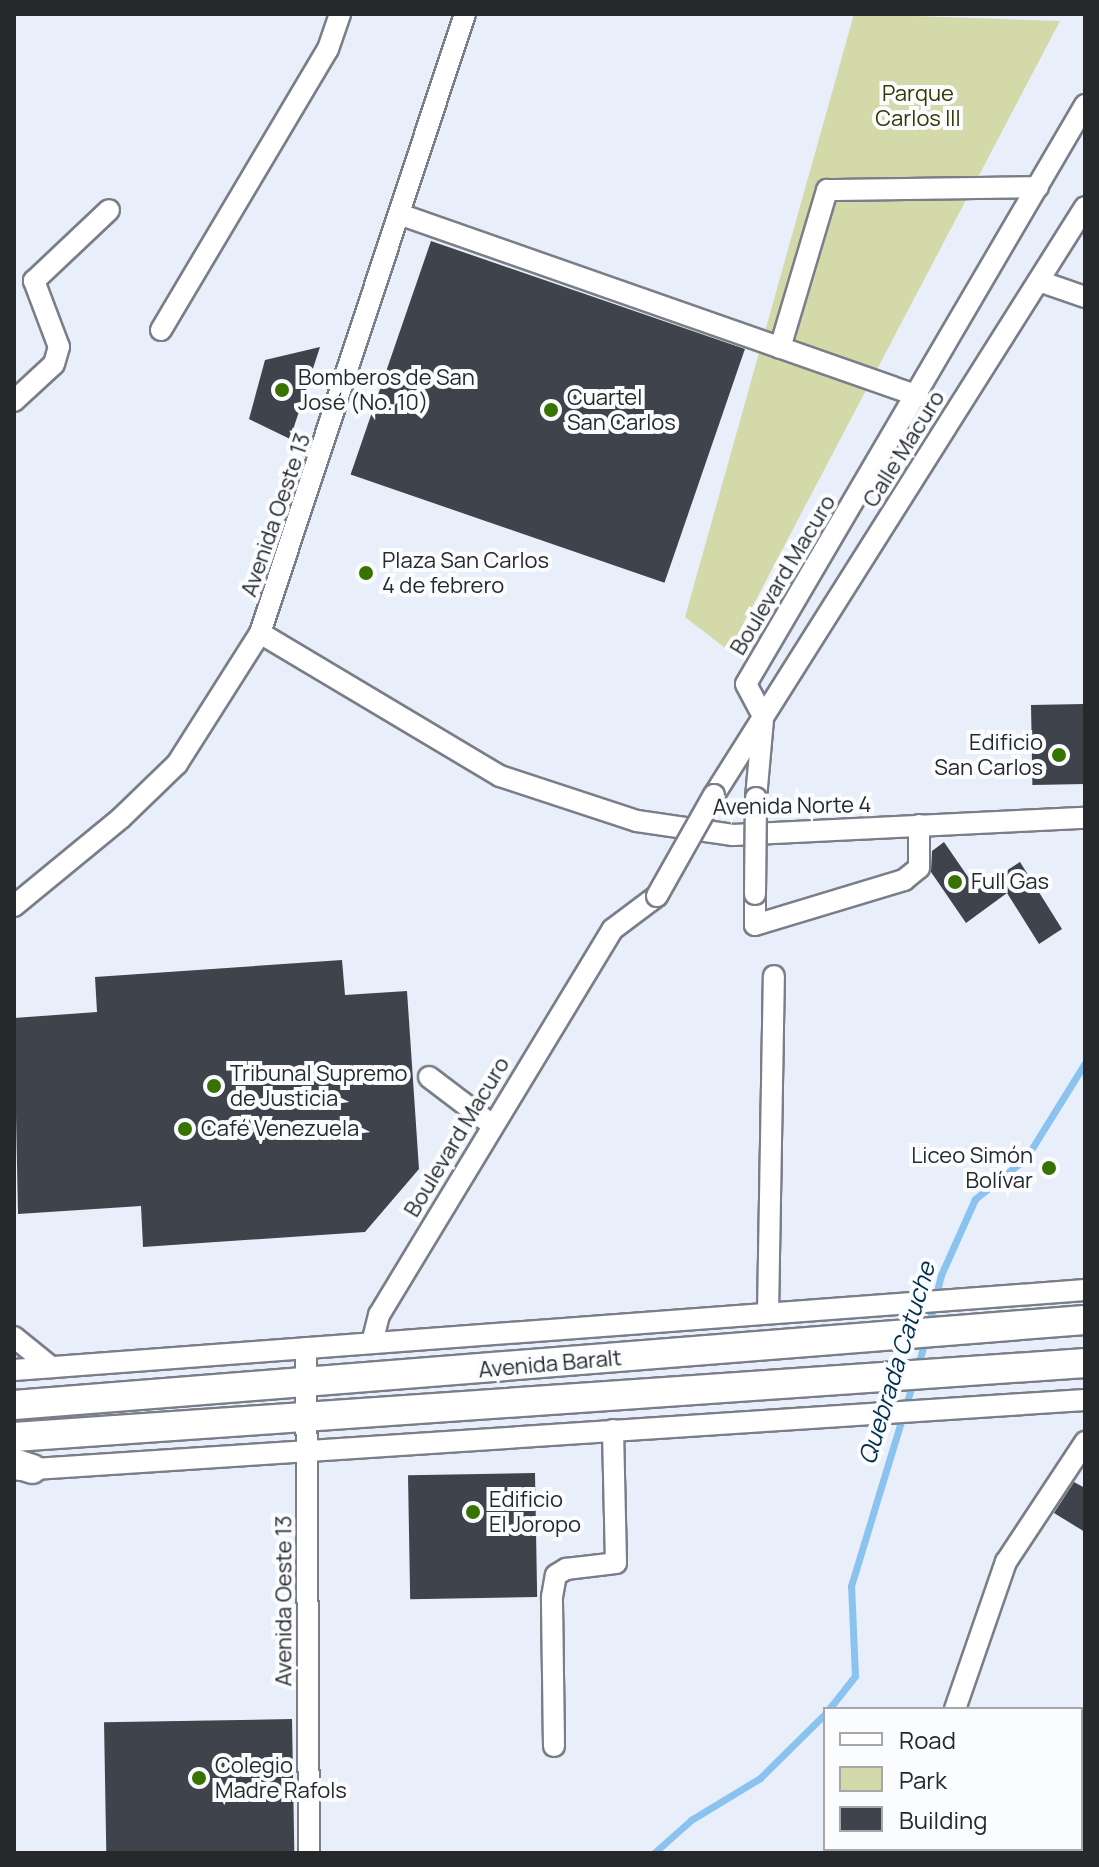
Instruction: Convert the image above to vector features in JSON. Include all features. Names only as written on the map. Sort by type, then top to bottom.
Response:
[{"type":"main road","name":"Avenida Baralt","points":[[14,1405],[308,1385],[1085,1320]]},
{"type":"main road","name":"Avenida Baralt","points":[[14,1437],[1080,1364]]},
{"type":"street","points":[[161,330],[328,49],[340,14]]},
{"type":"street","name":"Avenida Oeste 13","points":[[14,906],[121,818],[177,764],[260,633],[465,14]]},
{"type":"street","name":"Boulevard Macuro","points":[[372,1343],[379,1315],[491,1124],[613,929],[657,896],[763,716],[746,684],[918,396],[1085,105]]},
{"type":"street","points":[[780,348],[827,190],[1038,187]]},
{"type":"street","name":"Calle Macuro","points":[[763,716],[1085,207]]},
{"type":"street","points":[[14,401],[54,364],[59,347],[34,281],[109,210]]},
{"type":"street","points":[[399,214],[918,396]]},
{"type":"street","points":[[1039,281],[1085,297]]},
{"type":"street","name":"Avenida Norte 4","points":[[260,633],[476,763],[583,806],[637,821],[733,835],[1085,818]]},
{"type":"street","points":[[763,716],[756,798],[755,925],[904,880],[919,868],[919,825]]},
{"type":"street","points":[[768,1313],[774,976]]},
{"type":"street","points":[[429,1077],[491,1124]]},
{"type":"street","name":"Avenida Baralt","points":[[14,1370],[1085,1290]]},
{"type":"street","points":[[14,1337],[51,1367]]},
{"type":"street","name":"Avenida Oeste 13","points":[[306,1348],[310,1417],[309,1853]]},
{"type":"street","points":[[20,1468],[1085,1400]]},
{"type":"street","points":[[554,1746],[556,1575],[566,1569],[616,1563],[613,1430]]},
{"type":"street","points":[[956,1707],[1006,1562],[1085,1442]]},
{"type":"green space","name":"Parque Carlos III","points":[[854,14],[1060,21],[729,651],[685,617]]},
{"type":"building","name":"Cuartel San Carlos","points":[[431,241],[745,349],[664,583],[351,475]]},
{"type":"building","name":"Bomberos de San José (No. 10)","points":[[320,347],[290,439],[249,419],[265,360]]},
{"type":"building","name":"Edificio San Carlos","points":[[1084,704],[1085,784],[1032,785],[1031,705]]},
{"type":"building","points":[[944,842],[977,890],[1020,862],[1062,929],[1039,944],[1007,893],[966,923],[931,872],[932,851]]},
{"type":"building","name":"Tribunal Supremo de Justicia","points":[[342,960],[345,995],[407,991],[419,1169],[365,1232],[143,1247],[141,1206],[18,1214],[14,1018],[97,1012],[95,977]]},
{"type":"building","name":"Edificio El Joropo","points":[[535,1473],[537,1597],[410,1599],[408,1475]]},
{"type":"building","points":[[1074,1482],[1085,1488],[1085,1532],[1054,1513]]},
{"type":"building","name":"Colegio Madre Rafols","points":[[292,1719],[294,1853],[106,1853],[104,1722]]},
{"type":"waterway","name":"Quebrada Catuche","points":[[928,1327],[941,1275],[975,1199],[1026,1158],[1085,1063]]},
{"type":"waterway","name":"Quebrada Catuche","points":[[918,1366],[925,1339]]},
{"type":"waterway","name":"Quebrada Catuche","points":[[831,1707],[855,1676],[851,1586],[913,1382]]},
{"type":"waterway","name":"Quebrada Catuche","points":[[654,1853],[691,1820],[760,1778],[823,1716]]},
{"type":"place","name":"Bomberos de San José (No. 10)","points":[[282,390]]},
{"type":"place","name":"Cuartel San Carlos","points":[[551,410]]},
{"type":"place","name":"Plaza San Carlos 4 de febrero","points":[[366,573]]},
{"type":"place","name":"Edificio San Carlos","points":[[1059,755]]},
{"type":"place","name":"Full Gas","points":[[955,882]]},
{"type":"place","name":"Tribunal Supremo de Justicia","points":[[214,1086]]},
{"type":"place","name":"Café Venezuela","points":[[185,1129]]},
{"type":"place","name":"Liceo Simón Bolívar","points":[[1049,1168]]},
{"type":"place","name":"Edificio El Joropo","points":[[473,1512]]},
{"type":"place","name":"Colegio Madre Rafols","points":[[199,1778]]}]
